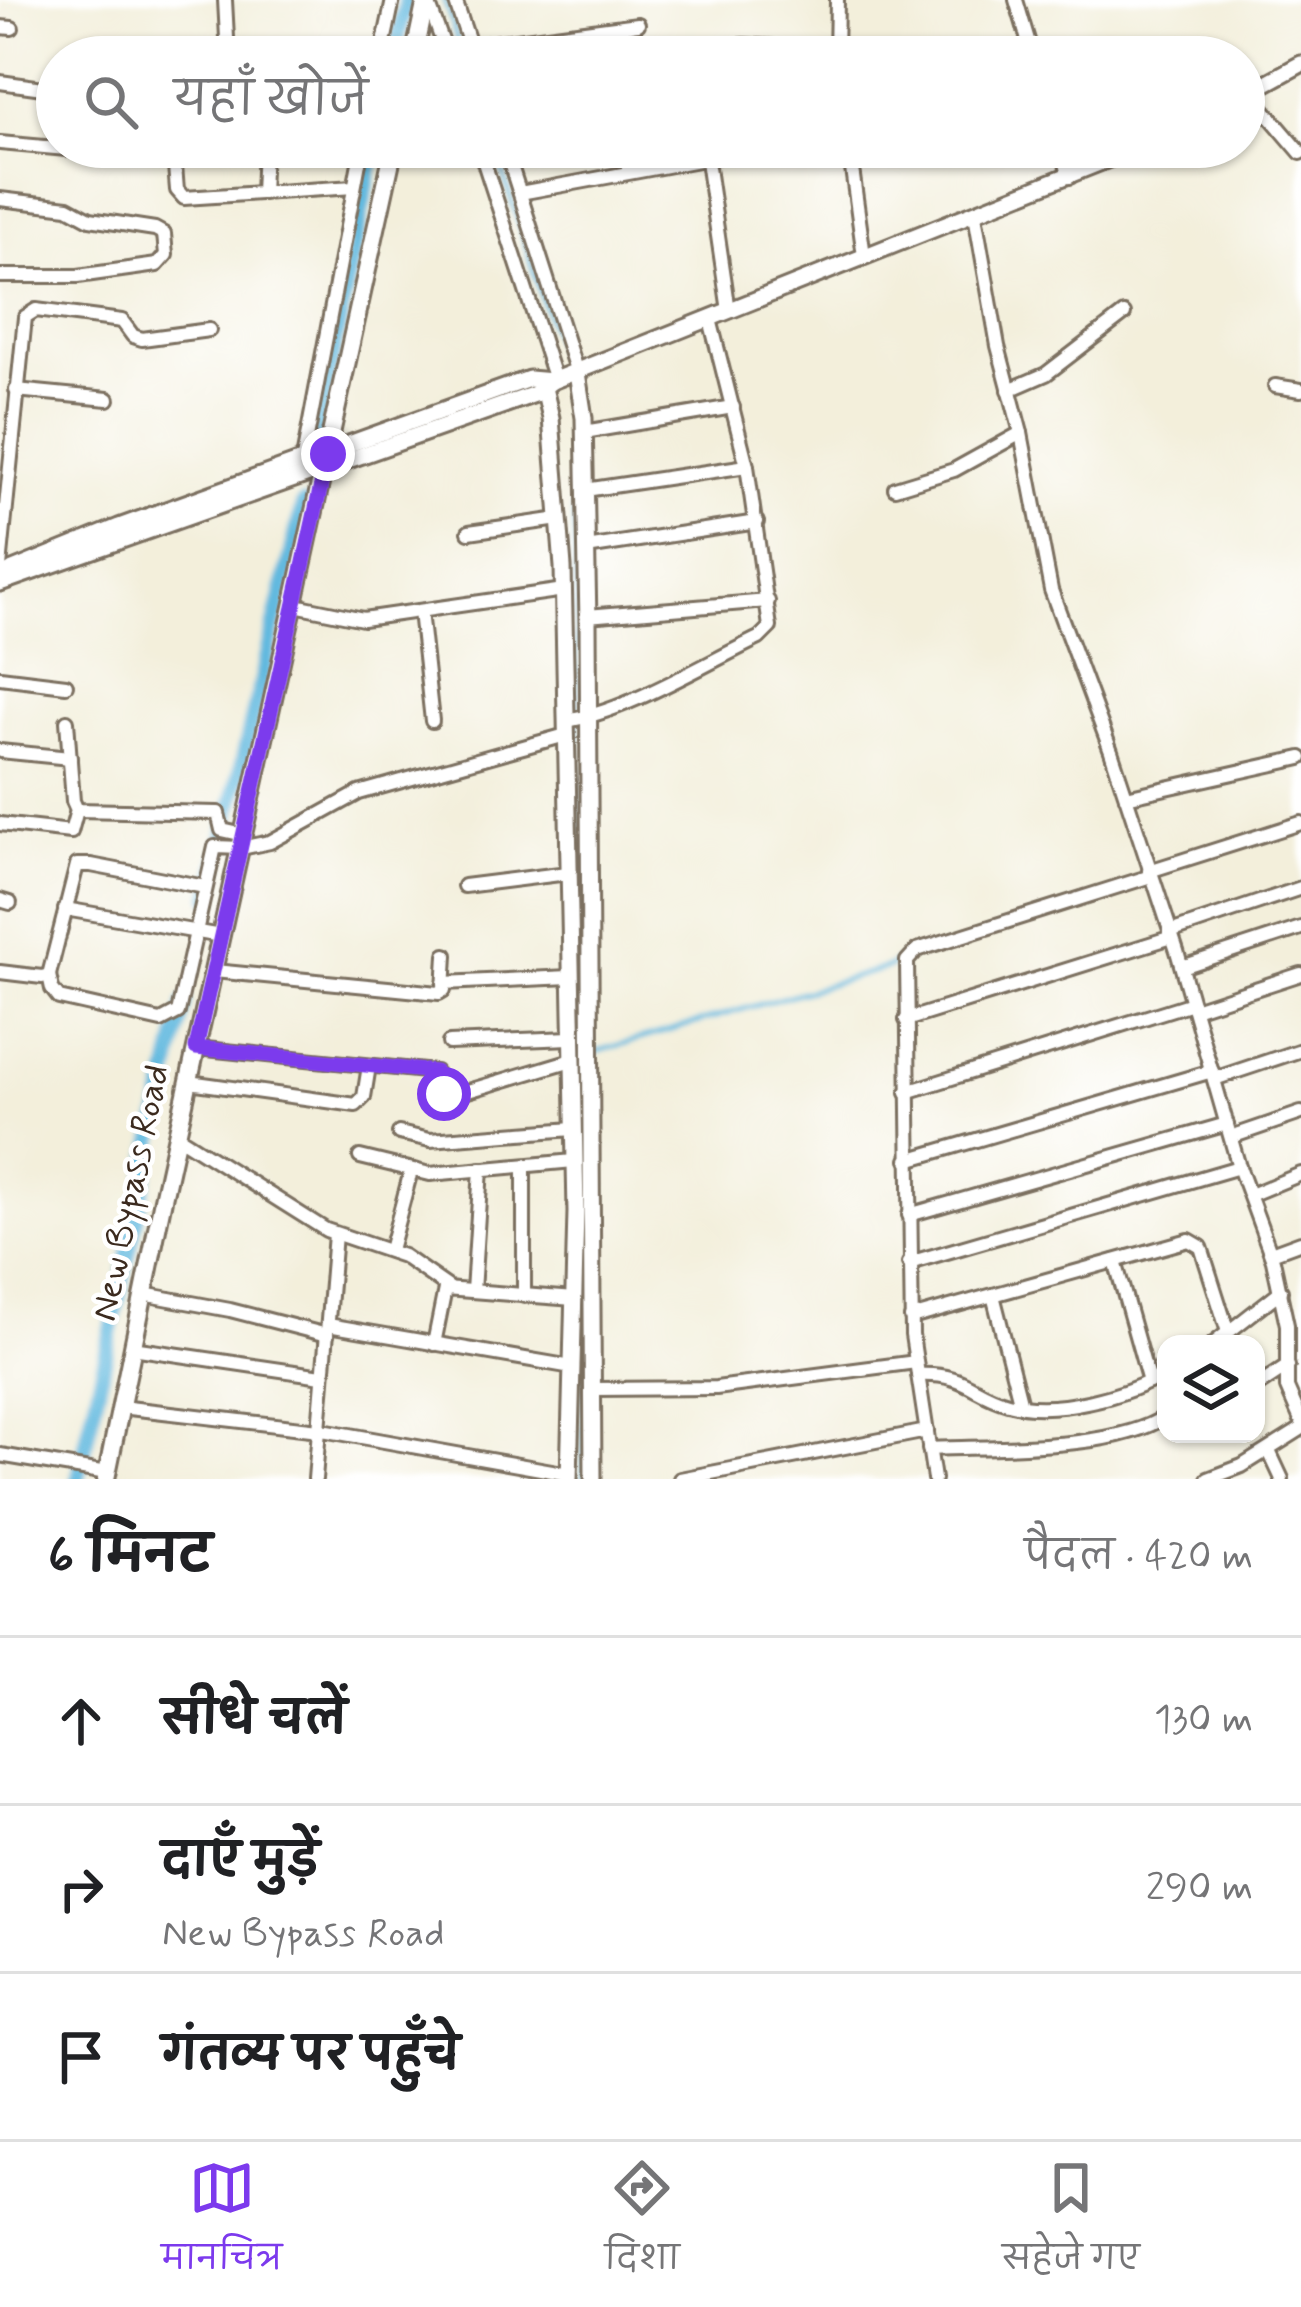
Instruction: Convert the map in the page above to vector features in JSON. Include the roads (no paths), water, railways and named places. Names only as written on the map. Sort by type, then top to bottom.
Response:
[{"type":"main road","points":[[419,36],[427,0]]},
{"type":"main road","name":"New Bypass Road","points":[[100,1474],[120,1407],[214,971],[206,933],[295,605],[390,168]]},
{"type":"street","points":[[226,0],[227,36]]},
{"type":"street","points":[[385,36],[393,0]]},
{"type":"street","points":[[427,0],[440,36]]},
{"type":"street","points":[[455,0],[467,36]]},
{"type":"street","points":[[836,36],[837,0]]},
{"type":"street","points":[[1016,0],[1027,36]]},
{"type":"street","points":[[564,36],[638,23]]},
{"type":"street","points":[[1265,83],[1301,64]]},
{"type":"street","points":[[0,82],[36,87]]},
{"type":"street","points":[[1265,115],[1301,153]]},
{"type":"street","points":[[0,143],[36,146]]},
{"type":"street","points":[[176,168],[177,190],[184,198],[354,187]]},
{"type":"street","points":[[262,193],[263,168]]},
{"type":"street","points":[[302,464],[358,168]]},
{"type":"street","points":[[485,168],[551,383],[575,723],[592,1479]]},
{"type":"street","points":[[120,1407],[316,1430],[569,1476],[574,1162],[568,873],[575,723],[587,616],[584,432],[577,373],[512,168]]},
{"type":"street","points":[[628,168],[629,172]]},
{"type":"street","points":[[520,193],[644,168]]},
{"type":"street","points":[[708,168],[729,311]]},
{"type":"street","points":[[852,168],[864,256]]},
{"type":"street","points":[[1067,168],[1070,177]]},
{"type":"street","points":[[0,581],[551,383],[1091,168]]},
{"type":"street","points":[[0,199],[68,207],[90,218],[155,229],[164,234],[166,255],[157,265],[104,274],[0,276]]},
{"type":"street","points":[[975,215],[1051,590],[1182,967],[1239,1167],[1281,1292],[1292,1359],[1287,1388],[1301,1424],[1270,1450],[1213,1478]]},
{"type":"street","points":[[0,567],[22,322],[36,310],[122,320],[136,338],[209,330]]},
{"type":"street","points":[[1009,390],[1036,380],[1124,314]]},
{"type":"street","points":[[206,887],[83,864],[74,871],[49,974],[52,989],[59,998],[169,1019],[178,1012],[206,933],[206,887],[214,849],[231,840],[281,837],[359,793],[575,723],[759,638],[770,627],[747,466],[710,320]]},
{"type":"street","points":[[0,386],[108,399]]},
{"type":"street","points":[[1275,386],[1301,390]]},
{"type":"street","points":[[584,432],[733,407]]},
{"type":"street","points":[[895,488],[954,470],[1021,433]]},
{"type":"street","points":[[0,581],[13,570],[119,526],[302,464],[327,461]]},
{"type":"street","points":[[585,490],[747,466]]},
{"type":"street","points":[[469,532],[559,519]]},
{"type":"street","points":[[586,548],[757,522]]},
{"type":"street","points":[[295,605],[346,619],[563,590]]},
{"type":"street","points":[[587,616],[768,602]]},
{"type":"street","points":[[420,610],[432,721]]},
{"type":"street","points":[[0,676],[66,685]]},
{"type":"street","points":[[0,824],[71,832],[77,810],[68,721]]},
{"type":"street","points":[[0,751],[70,758]]},
{"type":"street","points":[[1126,797],[1301,758]]},
{"type":"street","points":[[77,810],[218,813],[231,840]]},
{"type":"street","points":[[934,1479],[911,1318],[906,1020],[907,961],[912,952],[1301,824]]},
{"type":"street","points":[[464,886],[568,873]]},
{"type":"street","points":[[906,1020],[1301,888]]},
{"type":"street","points":[[65,909],[206,933]]},
{"type":"street","points":[[1182,967],[1301,928]]},
{"type":"street","points":[[214,971],[439,993],[446,955]]},
{"type":"street","points":[[0,972],[49,974]]},
{"type":"street","points":[[907,1092],[1301,974]]},
{"type":"street","points":[[444,983],[570,977]]},
{"type":"street","points":[[448,1043],[571,1038]]},
{"type":"street","points":[[196,1048],[435,1072],[444,1094],[451,1096],[572,1060]]},
{"type":"street","points":[[908,1160],[1301,1050]]},
{"type":"street","points":[[189,1082],[356,1105],[364,1097],[370,1066]]},
{"type":"street","points":[[909,1215],[1301,1113]]},
{"type":"street","points":[[399,1133],[444,1139],[573,1129]]},
{"type":"street","points":[[177,1136],[335,1234],[390,1250],[449,1288],[574,1299]]},
{"type":"street","points":[[360,1156],[430,1174],[574,1162]]},
{"type":"street","points":[[524,1166],[524,1296]]},
{"type":"street","points":[[909,1263],[1239,1167]]},
{"type":"street","points":[[473,1291],[481,1169]]},
{"type":"street","points":[[390,1250],[411,1171]]},
{"type":"street","points":[[1250,1195],[1301,1174]]},
{"type":"street","points":[[315,1479],[335,1234]]},
{"type":"street","points":[[911,1318],[1189,1240],[1201,1247],[1228,1332]]},
{"type":"street","points":[[1270,1252],[1301,1242]]},
{"type":"street","points":[[1115,1261],[1149,1382]]},
{"type":"street","points":[[434,1344],[442,1292],[449,1288]]},
{"type":"street","points":[[1224,1335],[1281,1292]]},
{"type":"street","points":[[143,1294],[327,1330],[572,1367]]},
{"type":"street","points":[[993,1295],[1021,1406]]},
{"type":"street","points":[[132,1348],[322,1376]]},
{"type":"street","points":[[1265,1380],[1292,1359]]},
{"type":"street","points":[[593,1389],[716,1388],[917,1368],[953,1377],[1021,1406],[1116,1396],[1157,1377]]},
{"type":"street","points":[[929,1449],[1079,1442],[1157,1420]]},
{"type":"street","points":[[680,1479],[926,1431]]},
{"type":"street","points":[[1270,1450],[1282,1479]]},
{"type":"street","points":[[0,1456],[100,1474]]},
{"type":"waterway","points":[[398,36],[406,0]]},
{"type":"waterway","points":[[444,0],[456,36]]},
{"type":"waterway","points":[[315,440],[371,168]]},
{"type":"waterway","points":[[501,168],[563,368]]},
{"type":"waterway","points":[[571,395],[582,920],[580,1049]]},
{"type":"waterway","points":[[210,897],[303,504]]},
{"type":"waterway","points":[[595,1052],[889,967],[904,956]]},
{"type":"waterway","points":[[78,1479],[185,1002]]},
{"type":"waterway","points":[[580,1061],[584,1109]]},
{"type":"waterway","points":[[583,1479],[585,1300]]}]
